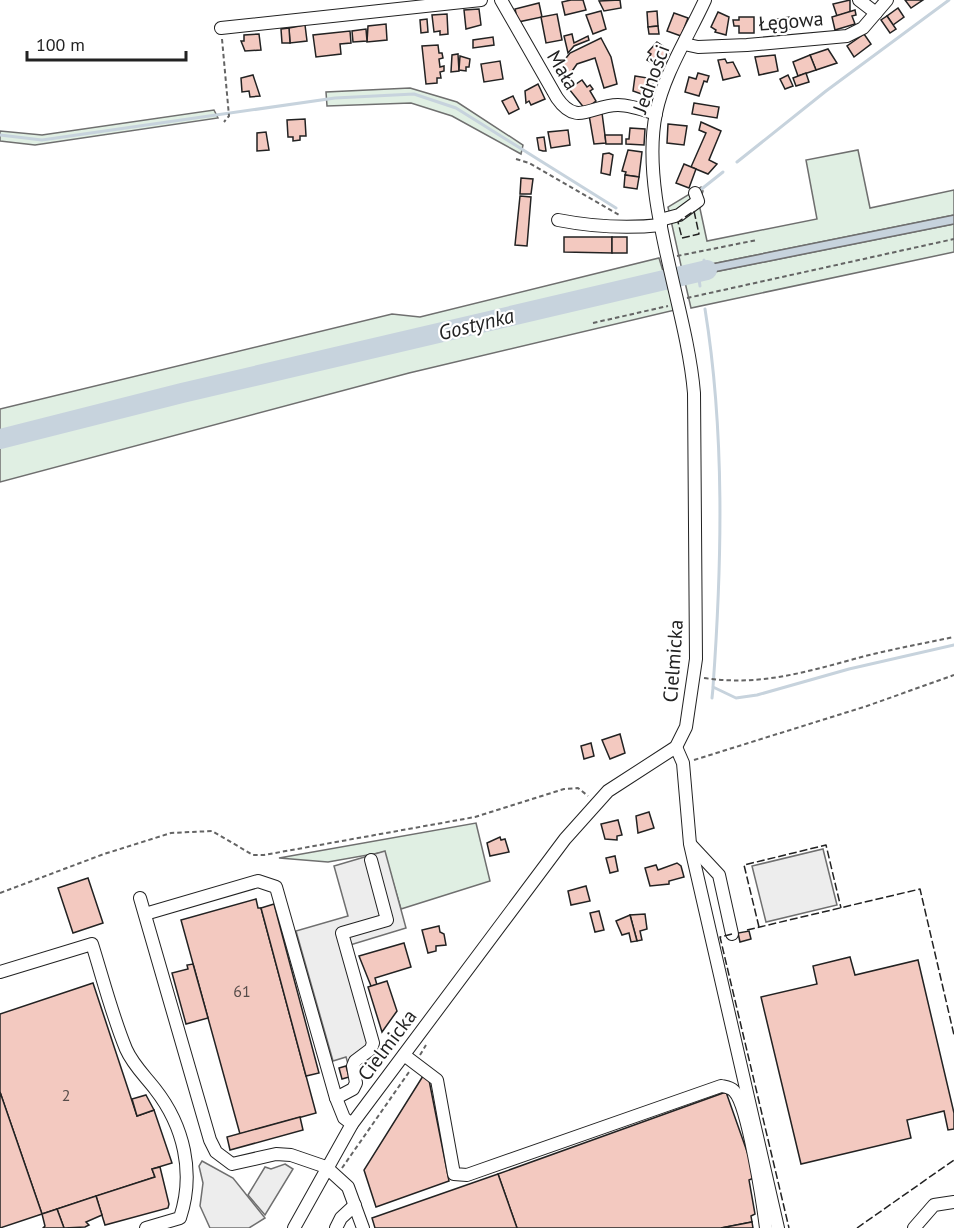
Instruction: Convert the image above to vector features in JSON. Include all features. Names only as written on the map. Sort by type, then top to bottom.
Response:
[{"type":"street","points":[[221,28],[481,0]]},
{"type":"street","name":"Mała","points":[[501,0],[556,98],[566,110],[583,113],[617,105],[656,114]]},
{"type":"street","name":"Jedności","points":[[654,175],[656,114],[669,75],[705,0]]},
{"type":"street","points":[[859,0],[876,13]]},
{"type":"street","name":"Łęgowa","points":[[684,44],[698,47],[747,45],[844,37],[860,30],[887,0]]},
{"type":"street","name":"Cielmicka","points":[[294,1228],[352,1124],[543,867],[608,791],[676,747],[686,727],[696,659],[694,393],[691,355],[679,298],[676,258],[661,223],[654,175]]},
{"type":"street","points":[[558,220],[599,228],[627,229],[661,223],[679,215],[698,201],[694,193]]},
{"type":"street","points":[[676,747],[683,763],[690,844],[778,1228]]},
{"type":"street","points":[[690,844],[718,875],[732,934]]},
{"type":"street","points":[[336,1098],[353,1089],[356,1083],[353,1066],[355,1061],[371,1049],[373,1043],[342,933],[387,920],[371,860]]},
{"type":"street","points":[[145,914],[258,881],[276,887],[336,1098],[344,1118],[352,1124]]},
{"type":"street","points":[[140,898],[210,1140],[216,1152],[232,1164],[276,1154],[291,1155],[326,1167],[348,1187],[363,1228]]},
{"type":"street","points":[[0,972],[92,944],[126,1049],[135,1067],[156,1089],[174,1117],[183,1140],[187,1191],[182,1223],[146,1228]]},
{"type":"street","points":[[404,1055],[437,1080],[454,1174],[467,1175],[721,1086],[730,1087],[736,1092],[758,1171],[766,1228]]},
{"type":"street","points":[[914,1228],[934,1205],[954,1202]]},
{"type":"street","points":[[336,1228],[341,1218],[354,1205]]},
{"type":"path","points":[[221,28],[229,116],[224,122]]},
{"type":"path","points":[[516,159],[529,163],[619,216],[628,218]]},
{"type":"path","points":[[694,296],[954,239]]},
{"type":"path","points":[[676,258],[757,240]]},
{"type":"path","points":[[593,323],[679,298]]},
{"type":"path","points":[[708,679],[762,681],[782,678],[856,658],[954,637]]},
{"type":"path","points":[[683,763],[749,744],[954,675]]},
{"type":"path","points":[[0,893],[104,854],[171,833],[212,831],[253,855],[264,855],[475,817],[564,789],[578,788],[597,803]]},
{"type":"path","points":[[336,1177],[425,1050],[428,1037]]},
{"type":"green space","points":[[410,88],[457,102],[523,145],[521,154],[452,116],[411,103],[327,106],[326,92]]},
{"type":"green space","points":[[214,110],[218,118],[35,145],[0,141],[0,131],[42,135]]},
{"type":"green space","points":[[858,150],[870,208],[954,190],[954,215],[682,270],[668,207],[701,187],[703,191],[699,204],[707,241],[817,219],[806,160]]},
{"type":"green space","points":[[954,224],[954,252],[691,308],[684,278]]},
{"type":"green space","points":[[659,258],[675,310],[409,373],[0,482],[0,409],[392,314],[420,317]]},
{"type":"green space","points":[[476,823],[490,881],[401,909],[384,852],[328,862],[279,858]]},
{"type":"shaded area","points":[[954,215],[954,224],[684,278],[682,270]]},
{"type":"shaded area","points":[[823,849],[837,905],[766,922],[752,866]]},
{"type":"shaded area","points":[[385,851],[406,928],[350,945],[381,1055],[375,1057],[377,1064],[366,1067],[364,1060],[348,1064],[346,1057],[333,1061],[296,931],[348,916],[334,866]]},
{"type":"shaded area","points":[[202,1161],[233,1178],[265,1218],[249,1228],[210,1228],[200,1206],[203,1183],[199,1166]]},
{"type":"shaded area","points":[[285,1164],[293,1169],[265,1215],[248,1195],[265,1167],[271,1169]]},
{"type":"building","points":[[583,0],[586,10],[565,15],[562,2]]},
{"type":"building","points":[[620,0],[621,8],[604,11],[599,1]]},
{"type":"building","points":[[850,0],[850,12],[837,16],[833,4]]},
{"type":"building","points":[[905,0],[923,0],[911,8]]},
{"type":"building","points":[[539,3],[542,17],[518,22],[515,9]]},
{"type":"building","points":[[898,8],[904,17],[893,25],[887,16]]},
{"type":"building","points":[[479,9],[481,25],[466,29],[464,10]]},
{"type":"building","points":[[855,10],[856,15],[852,16],[855,24],[835,30],[832,17]]},
{"type":"building","points":[[601,11],[606,29],[593,34],[586,15]]},
{"type":"building","points":[[657,11],[658,26],[648,27],[647,12]]},
{"type":"building","points":[[718,12],[729,17],[726,35],[715,32],[716,30],[711,27]]},
{"type":"building","points":[[674,13],[688,18],[681,36],[667,31]]},
{"type":"building","points":[[447,14],[448,34],[440,35],[440,31],[434,32],[432,15]]},
{"type":"building","points":[[557,14],[562,40],[546,43],[541,17]]},
{"type":"building","points":[[887,16],[896,29],[890,33],[881,20]]},
{"type":"building","points":[[739,17],[754,17],[754,33],[739,33],[739,26],[734,26],[733,20],[739,20]]},
{"type":"building","points":[[789,17],[790,29],[772,30],[771,20]]},
{"type":"building","points":[[427,19],[428,32],[421,33],[420,20]]},
{"type":"building","points":[[386,24],[387,40],[367,42],[368,26]]},
{"type":"building","points":[[305,25],[307,41],[290,43],[289,28]]},
{"type":"building","points":[[658,26],[659,34],[649,34],[648,27]]},
{"type":"building","points":[[289,28],[290,43],[282,43],[281,29]]},
{"type":"building","points":[[366,29],[367,41],[353,42],[352,31]]},
{"type":"building","points":[[350,31],[351,43],[340,44],[341,54],[316,57],[313,35]]},
{"type":"building","points":[[259,34],[261,50],[245,51],[241,41],[244,41],[244,35]]},
{"type":"building","points":[[572,34],[574,43],[588,36],[589,40],[574,46],[568,53],[564,36]]},
{"type":"building","points":[[864,34],[871,44],[854,57],[847,46]]},
{"type":"building","points":[[493,37],[494,45],[473,48],[473,40]]},
{"type":"building","points":[[601,38],[611,57],[617,84],[604,88],[595,58],[577,64],[568,77],[558,68],[570,53]]},
{"type":"building","points":[[657,42],[670,51],[661,68],[647,60],[651,54],[648,52]]},
{"type":"building","points":[[438,45],[439,53],[442,53],[443,58],[439,59],[440,67],[444,66],[444,71],[440,72],[441,78],[437,78],[437,83],[426,84],[422,46]]},
{"type":"building","points":[[828,49],[837,63],[816,70],[810,55]]},
{"type":"building","points":[[458,54],[459,71],[451,72],[452,55]]},
{"type":"building","points":[[775,55],[778,71],[759,75],[755,57]]},
{"type":"building","points":[[810,55],[816,70],[798,76],[793,62]]},
{"type":"building","points":[[460,56],[470,59],[466,71],[459,70]]},
{"type":"building","points":[[725,59],[727,63],[733,62],[740,76],[723,80],[718,60]]},
{"type":"building","points":[[500,61],[503,79],[484,82],[481,64]]},
{"type":"building","points":[[698,73],[709,76],[707,82],[704,81],[699,96],[685,92],[689,77],[696,79]]},
{"type":"building","points":[[806,73],[809,82],[796,86],[793,78]]},
{"type":"building","points":[[253,75],[260,96],[250,97],[249,91],[242,92],[241,78]]},
{"type":"building","points":[[788,75],[793,86],[785,89],[780,79]]},
{"type":"building","points":[[635,76],[654,79],[650,97],[633,91]]},
{"type":"building","points":[[582,80],[587,87],[590,85],[593,89],[590,91],[596,101],[585,109],[569,89]]},
{"type":"building","points":[[538,84],[545,99],[531,105],[529,101],[526,103],[525,91]]},
{"type":"building","points":[[513,96],[519,109],[509,114],[502,101]]},
{"type":"building","points":[[694,103],[719,107],[717,118],[692,114]]},
{"type":"building","points":[[602,113],[606,143],[594,144],[589,115]]},
{"type":"building","points":[[305,119],[306,136],[300,136],[300,140],[293,141],[293,137],[288,137],[287,120]]},
{"type":"building","points":[[701,122],[721,131],[709,160],[717,164],[708,174],[691,167],[706,133],[699,130]]},
{"type":"building","points":[[668,124],[687,126],[684,145],[667,143]]},
{"type":"building","points":[[630,128],[645,129],[644,145],[626,144]]},
{"type":"building","points":[[568,130],[570,145],[551,148],[548,132]]},
{"type":"building","points":[[266,132],[269,150],[257,151],[257,133]]},
{"type":"building","points":[[605,135],[622,135],[622,144],[606,144]]},
{"type":"building","points":[[544,137],[546,151],[539,150],[537,138]]},
{"type":"building","points":[[628,150],[642,152],[639,177],[625,175],[626,172],[622,171]]},
{"type":"building","points":[[603,154],[613,155],[610,175],[601,173]]},
{"type":"building","points":[[684,164],[696,169],[689,188],[676,183]]},
{"type":"building","points":[[625,175],[639,177],[637,189],[624,187]]},
{"type":"building","points":[[521,178],[533,179],[531,194],[520,194]]},
{"type":"building","points":[[520,196],[531,197],[527,246],[515,245]]},
{"type":"building","points":[[564,237],[612,237],[612,253],[564,252]]},
{"type":"building","points":[[612,237],[627,237],[627,253],[612,253]]},
{"type":"building","points":[[620,734],[625,753],[610,759],[602,740]]},
{"type":"building","points":[[591,743],[594,756],[584,759],[581,746]]},
{"type":"building","points":[[649,812],[654,828],[638,833],[636,816]]},
{"type":"building","points":[[618,820],[622,835],[617,836],[617,840],[605,839],[601,824]]},
{"type":"building","points":[[500,837],[501,840],[505,839],[509,852],[490,856],[487,843]]},
{"type":"building","points":[[615,856],[618,871],[610,873],[606,858]]},
{"type":"building","points":[[677,863],[681,866],[684,877],[669,881],[669,884],[650,886],[645,868],[656,865],[658,870]]},
{"type":"building","points":[[88,878],[103,923],[73,933],[58,888]]},
{"type":"building","points":[[586,886],[590,901],[571,905],[568,891]]},
{"type":"building","points":[[256,899],[258,908],[261,908],[316,1113],[240,1134],[181,920]]},
{"type":"building","points":[[274,904],[319,1073],[306,1076],[261,908]]},
{"type":"building","points":[[599,911],[604,930],[595,932],[590,913]]},
{"type":"building","points":[[645,914],[647,929],[640,931],[642,940],[637,941],[630,915]]},
{"type":"building","points":[[630,915],[637,941],[631,942],[629,933],[622,935],[616,921]]},
{"type":"building","points":[[439,926],[440,932],[444,934],[446,945],[436,946],[436,951],[428,953],[422,930]]},
{"type":"building","points":[[749,931],[751,939],[740,942],[738,933]]},
{"type":"building","points":[[404,943],[411,967],[375,978],[377,985],[371,986],[359,956]]},
{"type":"building","points":[[850,957],[855,975],[918,960],[954,1113],[954,1129],[948,1130],[944,1111],[907,1120],[911,1138],[801,1164],[761,997],[817,984],[813,966]]},
{"type":"building","points":[[193,964],[208,1018],[186,1024],[172,973],[188,969],[187,965]]},
{"type":"building","points":[[387,981],[397,1011],[382,1032],[368,987]]},
{"type":"building","points":[[93,983],[137,1116],[154,1110],[172,1163],[152,1169],[155,1177],[42,1214],[0,1092],[0,1014]]},
{"type":"building","points":[[346,1066],[349,1077],[342,1079],[339,1068]]},
{"type":"building","points":[[428,1075],[449,1181],[376,1207],[364,1170],[423,1076]]},
{"type":"building","points":[[0,1092],[42,1214],[0,1228]]},
{"type":"building","points":[[726,1092],[756,1177],[749,1180],[755,1214],[751,1216],[752,1222],[721,1228],[517,1228],[498,1174]]},
{"type":"building","points":[[146,1095],[154,1110],[137,1116],[132,1099]]},
{"type":"building","points":[[300,1117],[303,1130],[230,1150],[227,1137]]},
{"type":"building","points":[[160,1167],[168,1208],[105,1225],[96,1196],[155,1177],[152,1169]]},
{"type":"building","points":[[498,1174],[517,1228],[375,1228],[372,1218]]},
{"type":"building","points":[[96,1196],[102,1215],[86,1222],[89,1225],[85,1227],[64,1228],[57,1209]]},
{"type":"building","points":[[57,1209],[64,1228],[43,1228],[45,1226],[42,1214]]},
{"type":"building","points":[[752,1222],[753,1228],[721,1228]]},
{"type":"waterway","points":[[737,162],[826,91],[949,0]]},
{"type":"waterway","points":[[0,135],[42,140],[335,98],[414,94],[456,108],[616,208]]},
{"type":"waterway","points":[[699,191],[723,172]]},
{"type":"waterway","points":[[704,260],[704,270]]},
{"type":"waterway","name":"Gostynka","points":[[0,439],[182,393],[707,270]]},
{"type":"waterway","points":[[698,272],[700,286]]},
{"type":"waterway","points":[[705,309],[719,450],[720,545],[713,687],[736,698],[757,695],[849,669],[954,645]]},
{"type":"waterway","points":[[712,698],[713,688]]},
{"type":"fence","points":[[694,211],[699,234],[682,238],[678,222],[694,211]]},
{"type":"fence","points":[[759,927],[744,865],[826,845],[841,908]]},
{"type":"fence","points":[[747,930],[920,889],[954,1035]]},
{"type":"fence","points":[[732,934],[720,937],[789,1228]]},
{"type":"fence","points":[[857,1228],[954,1160]]}]
